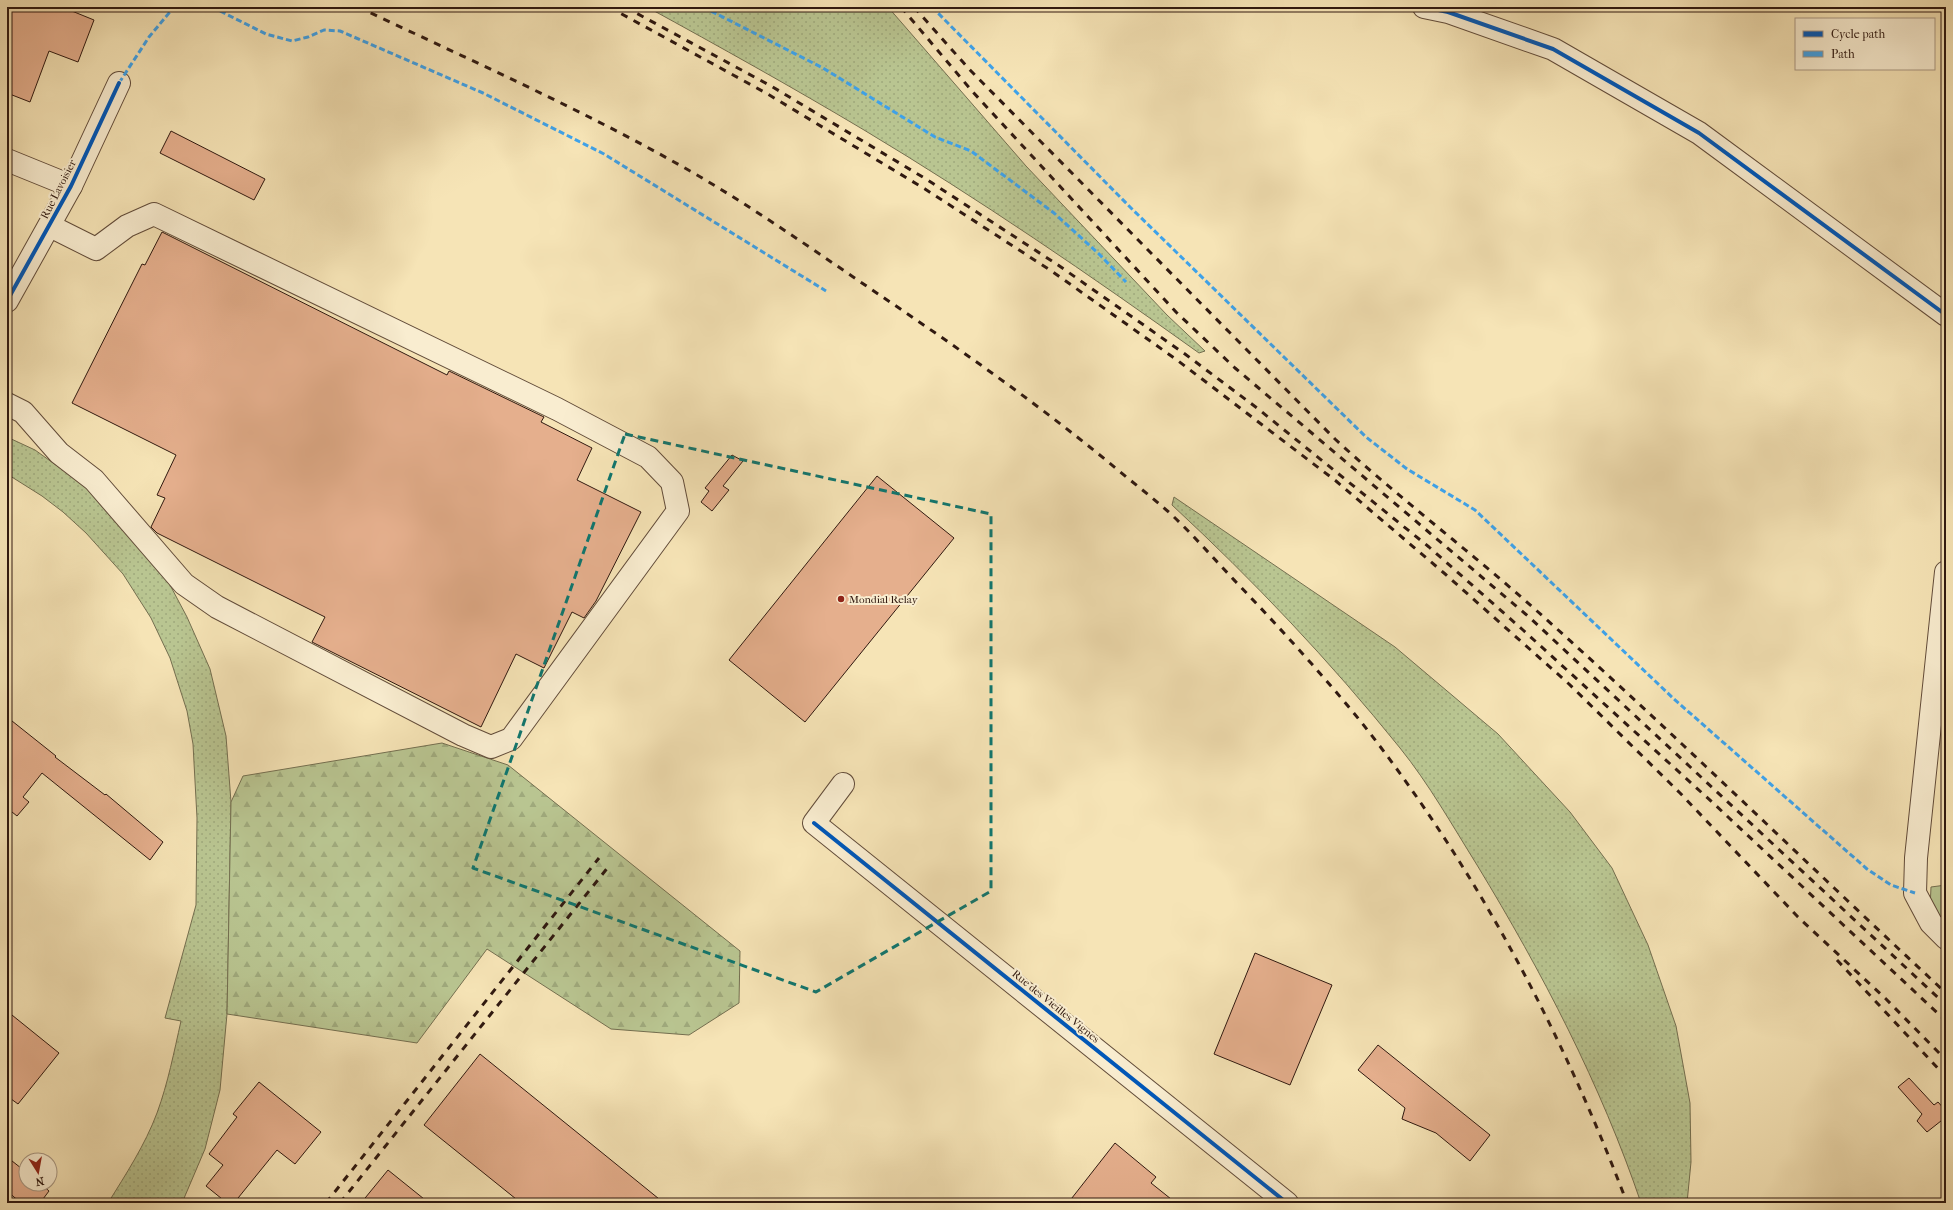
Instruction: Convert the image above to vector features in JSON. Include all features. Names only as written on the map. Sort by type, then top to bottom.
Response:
[{"type":"street","points":[[1424,7],[1448,12],[1553,49],[1699,133],[1946,315]]},
{"type":"street","name":"Rue Lavoisier","points":[[7,301],[71,186],[119,83]]},
{"type":"street","points":[[7,160],[71,186]]},
{"type":"street","points":[[7,404],[22,412],[59,452],[94,480],[184,584],[217,607],[463,735],[491,747],[511,739],[678,512],[672,482],[648,457],[557,409],[154,214],[127,226],[96,249],[50,226]]},
{"type":"street","points":[[1946,572],[1916,858],[1915,893],[1931,923],[1946,938]]},
{"type":"street","name":"Rue des Vieilles Vignes","points":[[843,784],[814,823],[1287,1203]]},
{"type":"highlighted area","points":[[625,434],[991,514],[991,891],[816,992],[473,868]]},
{"type":"green space","points":[[647,7],[888,7],[1026,166],[1167,315],[1205,351],[1199,353],[1034,238],[907,156],[729,52]]},
{"type":"green space","points":[[7,437],[35,450],[88,488],[162,570],[187,617],[210,669],[226,736],[231,802],[227,1014],[220,1090],[205,1149],[182,1203],[108,1203],[141,1148],[157,1113],[168,1079],[181,1021],[165,1018],[196,905],[197,818],[193,744],[187,711],[170,658],[151,618],[123,574],[86,533],[63,512],[42,496],[7,474]]},
{"type":"green space","points":[[1174,497],[1395,647],[1498,734],[1570,812],[1612,868],[1648,945],[1676,1026],[1690,1103],[1691,1162],[1687,1203],[1641,1203],[1608,1115],[1589,1072],[1547,988],[1501,905],[1431,790],[1400,748],[1346,684],[1290,622],[1232,562],[1172,505]]},
{"type":"green space","points":[[442,743],[508,765],[740,951],[739,1003],[689,1035],[611,1029],[487,949],[417,1043],[227,1014],[231,802],[243,776]]},
{"type":"green space","points":[[1946,885],[1946,925],[1930,909],[1931,887]]},
{"type":"building","points":[[13,7],[62,7],[94,20],[78,62],[49,51],[30,102],[7,93],[7,23]]},
{"type":"building","points":[[171,131],[265,179],[254,200],[160,153]]},
{"type":"building","points":[[162,232],[447,375],[449,371],[544,417],[541,422],[592,448],[577,480],[641,512],[596,601],[584,618],[572,612],[544,668],[516,654],[481,727],[312,642],[325,617],[157,533],[151,527],[165,498],[157,495],[176,455],[72,403],[142,264],[145,265]]},
{"type":"building","points":[[732,455],[743,461],[723,486],[729,490],[712,511],[701,502],[709,491],[705,488]]},
{"type":"building","name":"Mondial Relay","points":[[877,476],[954,538],[805,722],[729,660]]},
{"type":"building","points":[[7,717],[56,756],[55,757],[105,795],[106,794],[163,842],[150,860],[42,773],[23,797],[29,802],[17,816],[7,808]]},
{"type":"building","points":[[1255,953],[1332,985],[1290,1085],[1214,1054]]},
{"type":"building","points":[[7,1011],[59,1053],[18,1104],[7,1096]]},
{"type":"building","points":[[1378,1045],[1490,1135],[1470,1161],[1436,1133],[1402,1119],[1405,1108],[1358,1070]]},
{"type":"building","points":[[480,1054],[664,1203],[521,1203],[424,1125]]},
{"type":"building","points":[[1909,1078],[1934,1105],[1938,1102],[1946,1111],[1946,1117],[1927,1132],[1917,1121],[1922,1114],[1898,1087]]},
{"type":"building","points":[[259,1082],[321,1132],[295,1164],[277,1150],[234,1203],[227,1203],[206,1186],[223,1165],[209,1154],[237,1117],[233,1114]]},
{"type":"building","points":[[1115,1143],[1156,1177],[1151,1183],[1176,1203],[1068,1203]]},
{"type":"building","points":[[7,1157],[18,1166],[18,1192],[48,1192],[40,1203],[21,1203],[7,1191]]},
{"type":"building","points":[[388,1170],[429,1203],[361,1203]]},
{"type":"railway","points":[[358,7],[572,108],[656,152],[722,190],[821,255],[980,364],[1091,448],[1174,517],[1285,634],[1347,705],[1403,778],[1442,835],[1479,893],[1545,1014],[1602,1139],[1627,1203]]},
{"type":"railway","points":[[609,7],[766,93],[925,189],[1053,272],[1177,360],[1336,481],[1444,573],[1569,684],[1680,793],[1798,917],[1886,999],[1946,1060]]},
{"type":"railway","points":[[625,7],[771,86],[926,179],[1058,265],[1185,354],[1257,408],[1429,547],[1523,630],[1712,802],[1946,1021]]},
{"type":"railway","points":[[901,7],[972,91],[1176,312],[1235,368],[1529,617],[1946,1005]]},
{"type":"railway","points":[[914,7],[969,69],[1335,439],[1385,483],[1512,589],[1589,658],[1946,993]]},
{"type":"railway","points":[[326,1203],[599,858]]},
{"type":"railway","points":[[340,1203],[609,866]]},
{"type":"railway","points":[[1837,960],[1946,1077]]},
{"type":"marked path","points":[[119,83],[149,37],[174,7]]},
{"type":"marked path","points":[[212,7],[266,34],[292,41],[308,37],[324,30],[340,31],[483,93],[604,154],[826,291]]},
{"type":"marked path","points":[[703,7],[823,68],[935,137],[971,151],[1054,213],[1099,254],[1126,282]]},
{"type":"marked path","points":[[932,7],[1131,208],[1366,437],[1407,469],[1475,510],[1674,699],[1867,869],[1891,885],[1915,893]]},
{"type":"cycle path","points":[[1424,7],[1448,12],[1553,49],[1699,133],[1946,315]]},
{"type":"cycle path","points":[[7,301],[71,186],[119,83]]},
{"type":"cycle path","points":[[814,823],[1287,1203]]},
{"type":"place","name":"Mondial Relay","points":[[841,599]]}]
